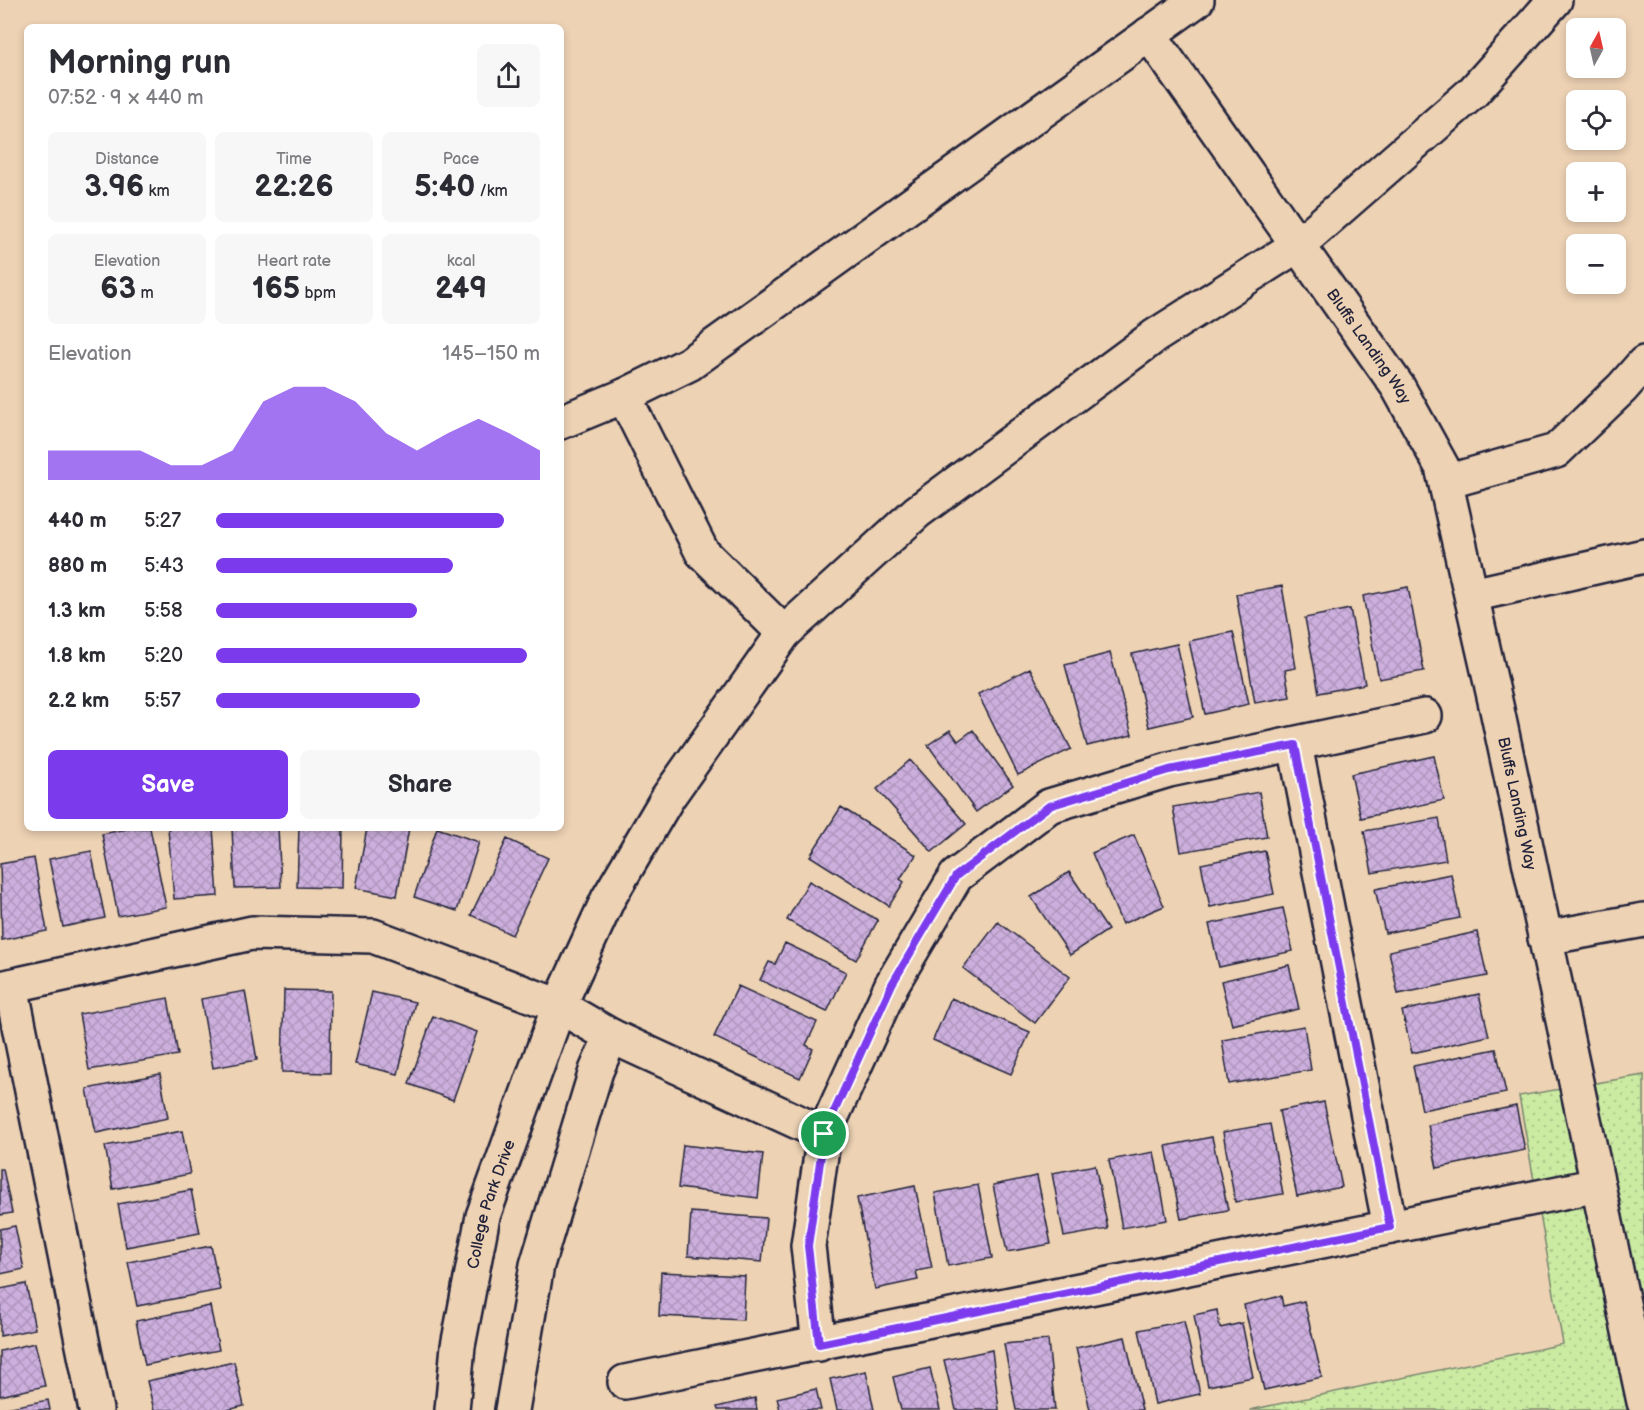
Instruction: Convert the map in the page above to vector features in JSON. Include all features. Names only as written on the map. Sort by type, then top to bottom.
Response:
[{"type":"street","points":[[564,421],[624,396],[689,364],[1197,0]]},
{"type":"street","name":"College Park Drive","points":[[452,1410],[458,1346],[483,1216],[559,1006],[608,899],[668,796],[784,633],[917,512],[1155,336],[1298,245],[1473,92],[1555,0]]},
{"type":"street","name":"Bluffs Landing Way","points":[[1149,34],[1398,387],[1442,467],[1472,595],[1644,1402]]},
{"type":"street","points":[[1446,482],[1556,451],[1622,388],[1644,363]]},
{"type":"street","points":[[624,396],[702,552],[784,633]]},
{"type":"street","points":[[1472,595],[1644,556]]},
{"type":"street","points":[[819,1344],[808,1246],[824,1134],[892,984],[956,876],[1049,806],[1169,770],[1425,716]]},
{"type":"street","points":[[1295,745],[1390,1227]]},
{"type":"street","points":[[1545,938],[1644,920]]},
{"type":"street","points":[[96,1410],[5,987],[252,933],[373,936],[559,1006],[611,1036],[824,1134]]},
{"type":"street","points":[[512,1410],[537,1265],[596,1071],[611,1036]]},
{"type":"street","points":[[625,1382],[1598,1185]]},
{"type":"green space","points":[[1644,1075],[1644,1410],[1250,1410],[1563,1344],[1519,1096]]},
{"type":"building","points":[[1282,586],[1296,668],[1285,670],[1290,697],[1255,703],[1236,594]]},
{"type":"building","points":[[1408,587],[1424,671],[1379,679],[1363,596]]},
{"type":"building","points":[[1350,609],[1365,684],[1319,693],[1305,618]]},
{"type":"building","points":[[1233,632],[1249,704],[1205,714],[1189,641]]},
{"type":"building","points":[[1177,644],[1193,717],[1149,727],[1132,654]]},
{"type":"building","points":[[1110,653],[1132,735],[1087,746],[1065,665]]},
{"type":"building","points":[[1030,668],[1071,749],[1018,775],[978,694]]},
{"type":"building","points":[[950,730],[958,741],[973,730],[1013,785],[976,812],[928,745]]},
{"type":"building","points":[[1434,756],[1444,800],[1361,818],[1351,774]]},
{"type":"building","points":[[910,760],[966,824],[932,852],[877,789]]},
{"type":"building","points":[[1259,792],[1267,837],[1181,852],[1173,807]]},
{"type":"building","points":[[841,807],[916,855],[900,879],[904,882],[889,906],[810,856]]},
{"type":"building","points":[[1439,818],[1446,860],[1372,873],[1364,831]]},
{"type":"building","points":[[117,831],[151,831],[166,907],[118,916],[102,834]]},
{"type":"building","points":[[168,831],[213,831],[218,896],[174,899]]},
{"type":"building","points":[[232,831],[278,831],[281,887],[235,888]]},
{"type":"building","points":[[299,831],[343,831],[342,888],[297,887]]},
{"type":"building","points":[[366,831],[408,831],[397,896],[356,888]]},
{"type":"building","points":[[436,831],[446,831],[479,842],[457,911],[414,897]]},
{"type":"building","points":[[1134,835],[1164,906],[1122,924],[1092,853]]},
{"type":"building","points":[[507,839],[548,858],[512,935],[471,915]]},
{"type":"building","points":[[91,851],[105,918],[63,927],[49,859]]},
{"type":"building","points":[[1265,851],[1274,894],[1210,907],[1201,864]]},
{"type":"building","points":[[34,858],[47,931],[2,940],[0,864]]},
{"type":"building","points":[[1069,872],[1108,930],[1070,955],[1031,897]]},
{"type":"building","points":[[1451,874],[1460,918],[1385,933],[1375,889]]},
{"type":"building","points":[[809,881],[878,920],[856,960],[787,920]]},
{"type":"building","points":[[1283,908],[1293,951],[1219,967],[1209,924]]},
{"type":"building","points":[[998,922],[1070,977],[1035,1023],[963,968]]},
{"type":"building","points":[[1477,932],[1487,976],[1398,994],[1389,951]]},
{"type":"building","points":[[785,943],[846,972],[827,1012],[760,980],[769,962],[775,964]]},
{"type":"building","points":[[1289,965],[1299,1009],[1232,1025],[1221,981]]},
{"type":"building","points":[[738,986],[817,1022],[806,1045],[813,1049],[800,1078],[714,1037]]},
{"type":"building","points":[[284,990],[331,991],[330,1073],[282,1072]]},
{"type":"building","points":[[245,991],[257,1060],[213,1068],[201,999]]},
{"type":"building","points":[[372,992],[415,1002],[398,1074],[355,1064]]},
{"type":"building","points":[[1479,994],[1489,1036],[1412,1053],[1402,1011]]},
{"type":"building","points":[[168,998],[178,1055],[89,1070],[79,1014]]},
{"type":"building","points":[[951,998],[1030,1032],[1011,1074],[933,1040]]},
{"type":"building","points":[[433,1016],[477,1032],[453,1100],[409,1084]]},
{"type":"building","points":[[1304,1026],[1311,1070],[1229,1084],[1222,1040]]},
{"type":"building","points":[[1496,1049],[1506,1093],[1422,1110],[1413,1066]]},
{"type":"building","points":[[160,1074],[168,1118],[96,1133],[87,1089]]},
{"type":"building","points":[[1324,1102],[1342,1187],[1297,1196],[1279,1111]]},
{"type":"building","points":[[1516,1106],[1525,1150],[1437,1168],[1428,1125]]},
{"type":"building","points":[[1270,1124],[1283,1194],[1235,1202],[1223,1132]]},
{"type":"building","points":[[182,1131],[190,1174],[113,1189],[105,1146]]},
{"type":"building","points":[[1212,1137],[1228,1210],[1181,1219],[1166,1146]]},
{"type":"building","points":[[683,1145],[763,1154],[758,1198],[678,1188]]},
{"type":"building","points":[[1154,1152],[1167,1220],[1122,1228],[1109,1160]]},
{"type":"building","points":[[1095,1165],[1108,1229],[1064,1237],[1052,1173]]},
{"type":"building","points":[[0,1169],[3,1169],[12,1213],[0,1215]]},
{"type":"building","points":[[1037,1176],[1051,1244],[1007,1252],[993,1185]]},
{"type":"building","points":[[978,1185],[992,1258],[948,1266],[935,1193]]},
{"type":"building","points":[[915,1186],[932,1268],[916,1271],[918,1280],[875,1289],[857,1198]]},
{"type":"building","points":[[191,1190],[200,1233],[126,1247],[118,1204]]},
{"type":"building","points":[[691,1212],[766,1218],[762,1262],[688,1256]]},
{"type":"building","points":[[15,1226],[24,1269],[0,1274],[0,1229]]},
{"type":"building","points":[[211,1246],[220,1290],[137,1306],[128,1262]]},
{"type":"building","points":[[661,1272],[745,1276],[743,1320],[659,1316]]},
{"type":"building","points":[[26,1284],[35,1329],[0,1336],[0,1289]]},
{"type":"building","points":[[1281,1296],[1283,1306],[1304,1301],[1322,1377],[1264,1390],[1244,1305]]},
{"type":"building","points":[[210,1306],[219,1350],[145,1365],[136,1321]]},
{"type":"building","points":[[1217,1310],[1220,1328],[1242,1323],[1253,1377],[1208,1386],[1194,1315]]},
{"type":"building","points":[[1184,1321],[1200,1394],[1155,1404],[1139,1330]]},
{"type":"building","points":[[1125,1337],[1142,1410],[1090,1410],[1076,1348]]},
{"type":"building","points":[[1048,1340],[1055,1410],[1016,1410],[1004,1344]]},
{"type":"building","points":[[35,1343],[45,1386],[0,1396],[0,1351]]},
{"type":"building","points":[[992,1350],[999,1410],[956,1410],[944,1360]]},
{"type":"building","points":[[234,1362],[244,1406],[227,1410],[154,1410],[147,1381]]},
{"type":"building","points":[[930,1368],[940,1410],[901,1410],[893,1377]]},
{"type":"building","points":[[866,1371],[874,1410],[837,1410],[830,1379]]},
{"type":"building","points":[[816,1389],[821,1410],[780,1410],[777,1398]]},
{"type":"building","points":[[755,1398],[757,1410],[718,1410],[717,1407]]},
{"type":"building","points":[[48,1400],[50,1410],[0,1410],[0,1409]]},
{"type":"route","points":[[1295,745],[1390,1227],[819,1344],[808,1246],[824,1134],[892,984],[956,876],[1049,806],[1169,770],[1295,745]]}]
